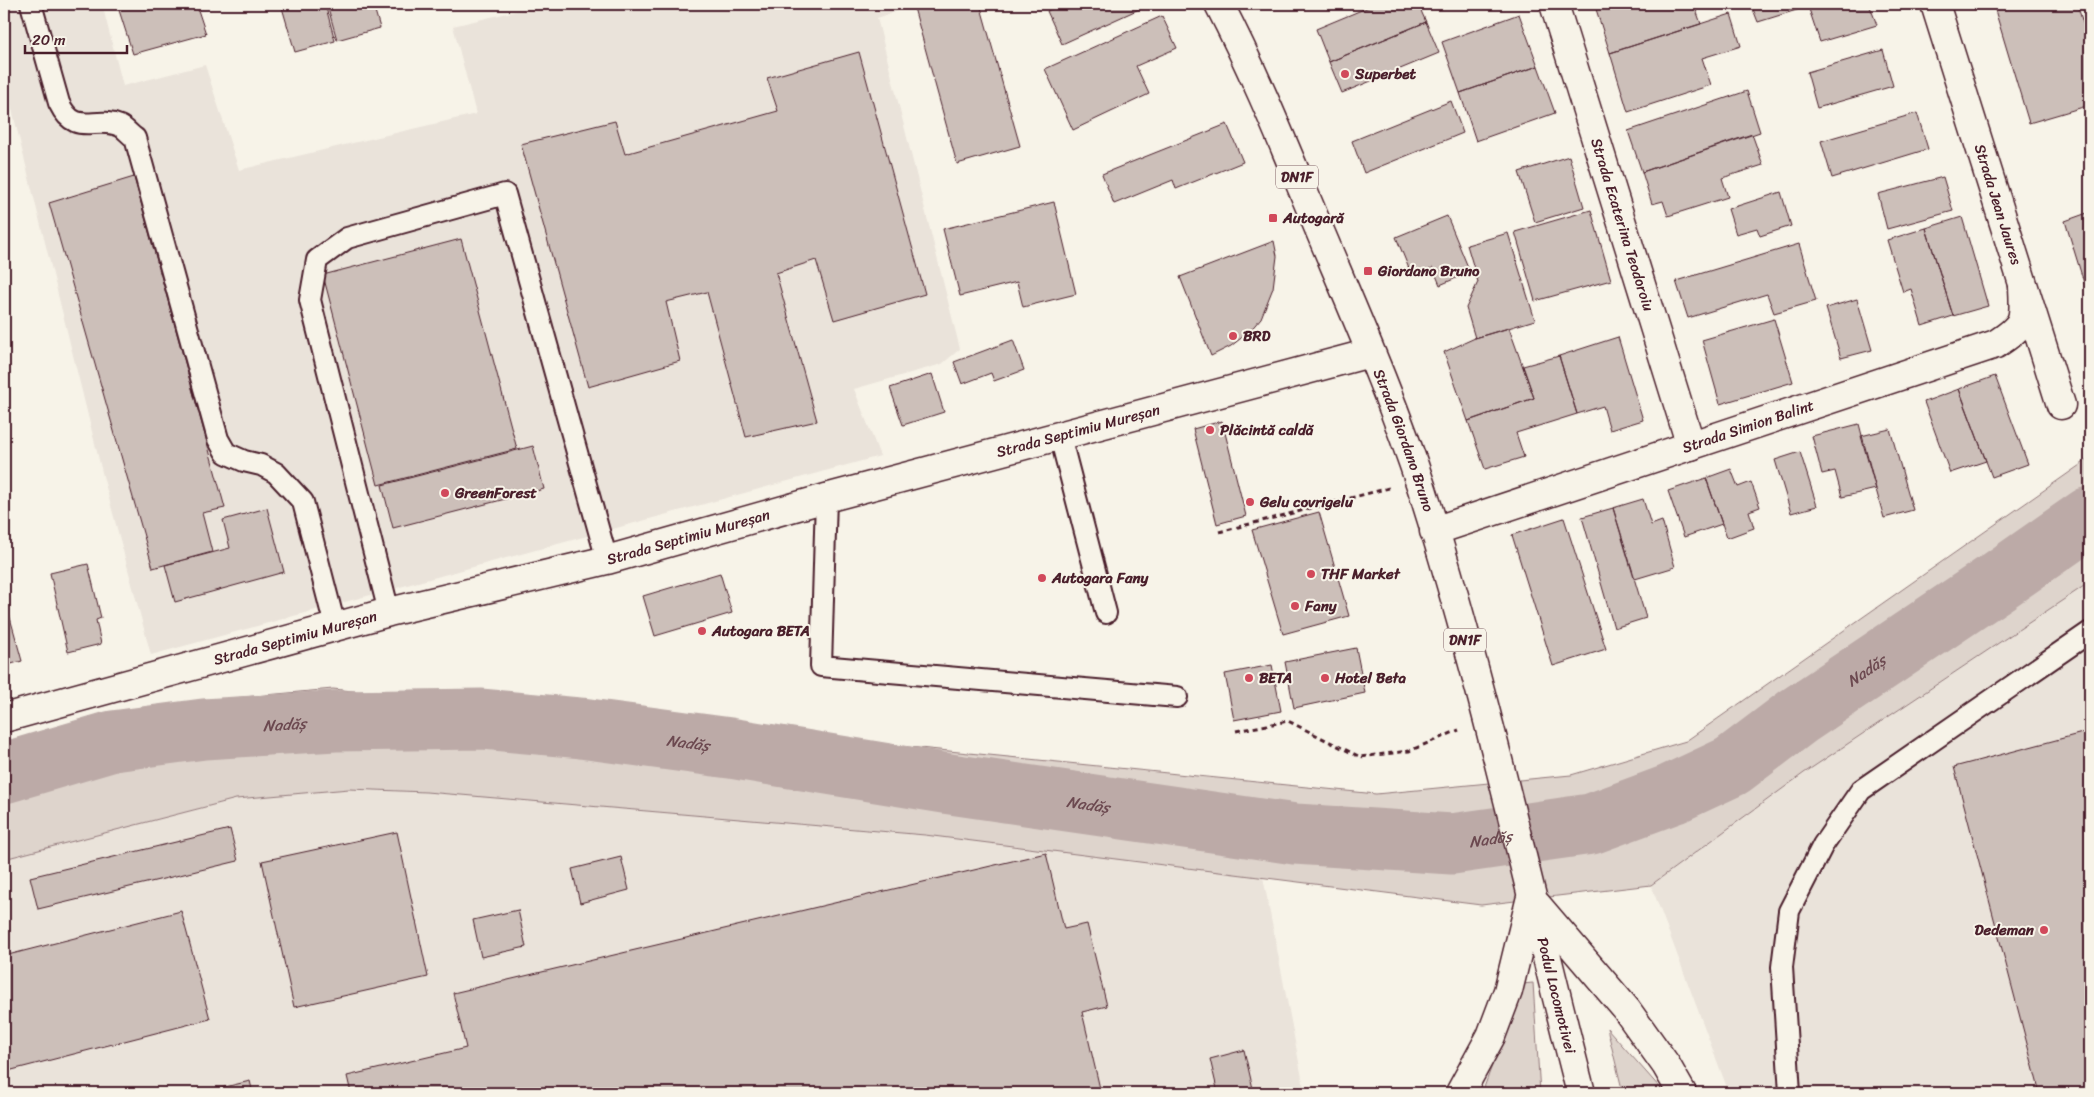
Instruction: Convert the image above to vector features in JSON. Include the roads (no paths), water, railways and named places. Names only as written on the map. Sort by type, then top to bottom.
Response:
[{"type":"street","name":"Strada Giordano Bruno","points":[[1219,4],[1258,85],[1370,353],[1419,480],[1496,749],[1531,897]]},
{"type":"street","name":"Strada Ecaterina Teodoroiu","points":[[1554,4],[1691,446]]},
{"type":"street","name":"Strada Jean Jaures","points":[[1935,4],[2022,287],[2061,405]]},
{"type":"street","name":"Strada Simion Balint","points":[[1434,531],[1996,344],[2017,330],[2024,311],[2022,287]]},
{"type":"street","name":"Strada Septimiu Mureșan","points":[[4,718],[335,626],[607,560],[826,498],[1370,353]]},
{"type":"street","points":[[1460,1093],[1491,1036],[1508,990],[1531,897]]},
{"type":"street","points":[[1531,897],[1626,1009],[1666,1065],[1682,1093]]},
{"type":"street","name":"Podul Locomotivei","points":[[1531,897],[1581,1093]]},
{"type":"lane","points":[[31,4],[58,103],[65,116],[85,125],[102,123],[120,126],[135,138],[218,439],[226,453],[244,461],[262,465],[276,473],[303,502],[335,626]]},
{"type":"lane","points":[[389,612],[310,300],[317,260],[347,238],[505,194],[607,560]]},
{"type":"lane","points":[[1060,436],[1106,613]]},
{"type":"lane","points":[[826,498],[821,666],[1176,697]]},
{"type":"lane","points":[[1790,1093],[1782,967],[1788,910],[1824,845],[1861,790],[2090,632]]},
{"type":"waterway","name":"Nadăș","points":[[4,773],[113,741],[204,729],[335,721],[482,719],[581,728],[730,748],[950,784],[1295,834],[1452,844],[1591,824],[1672,794],[1732,766],[1798,716],[2090,517]]},
{"type":"place","name":"Superbet","points":[[1345,74]]},
{"type":"place","name":"Autogară","points":[[1273,218]]},
{"type":"place","name":"Giordano Bruno","points":[[1368,271]]},
{"type":"place","name":"BRD","points":[[1233,336]]},
{"type":"place","name":"Plăcintă caldă","points":[[1210,430]]},
{"type":"place","name":"GreenForest","points":[[445,493]]},
{"type":"place","name":"Gelu covrigelu","points":[[1250,502]]},
{"type":"place","name":"THF Market","points":[[1311,574]]},
{"type":"place","name":"Autogara Fany","points":[[1042,578]]},
{"type":"place","name":"Fany","points":[[1295,606]]},
{"type":"place","name":"Autogara BETA","points":[[702,631]]},
{"type":"place","name":"BETA","points":[[1249,678]]},
{"type":"place","name":"Hotel Beta","points":[[1325,678]]},
{"type":"place","name":"Dedeman","points":[[2044,930]]}]
